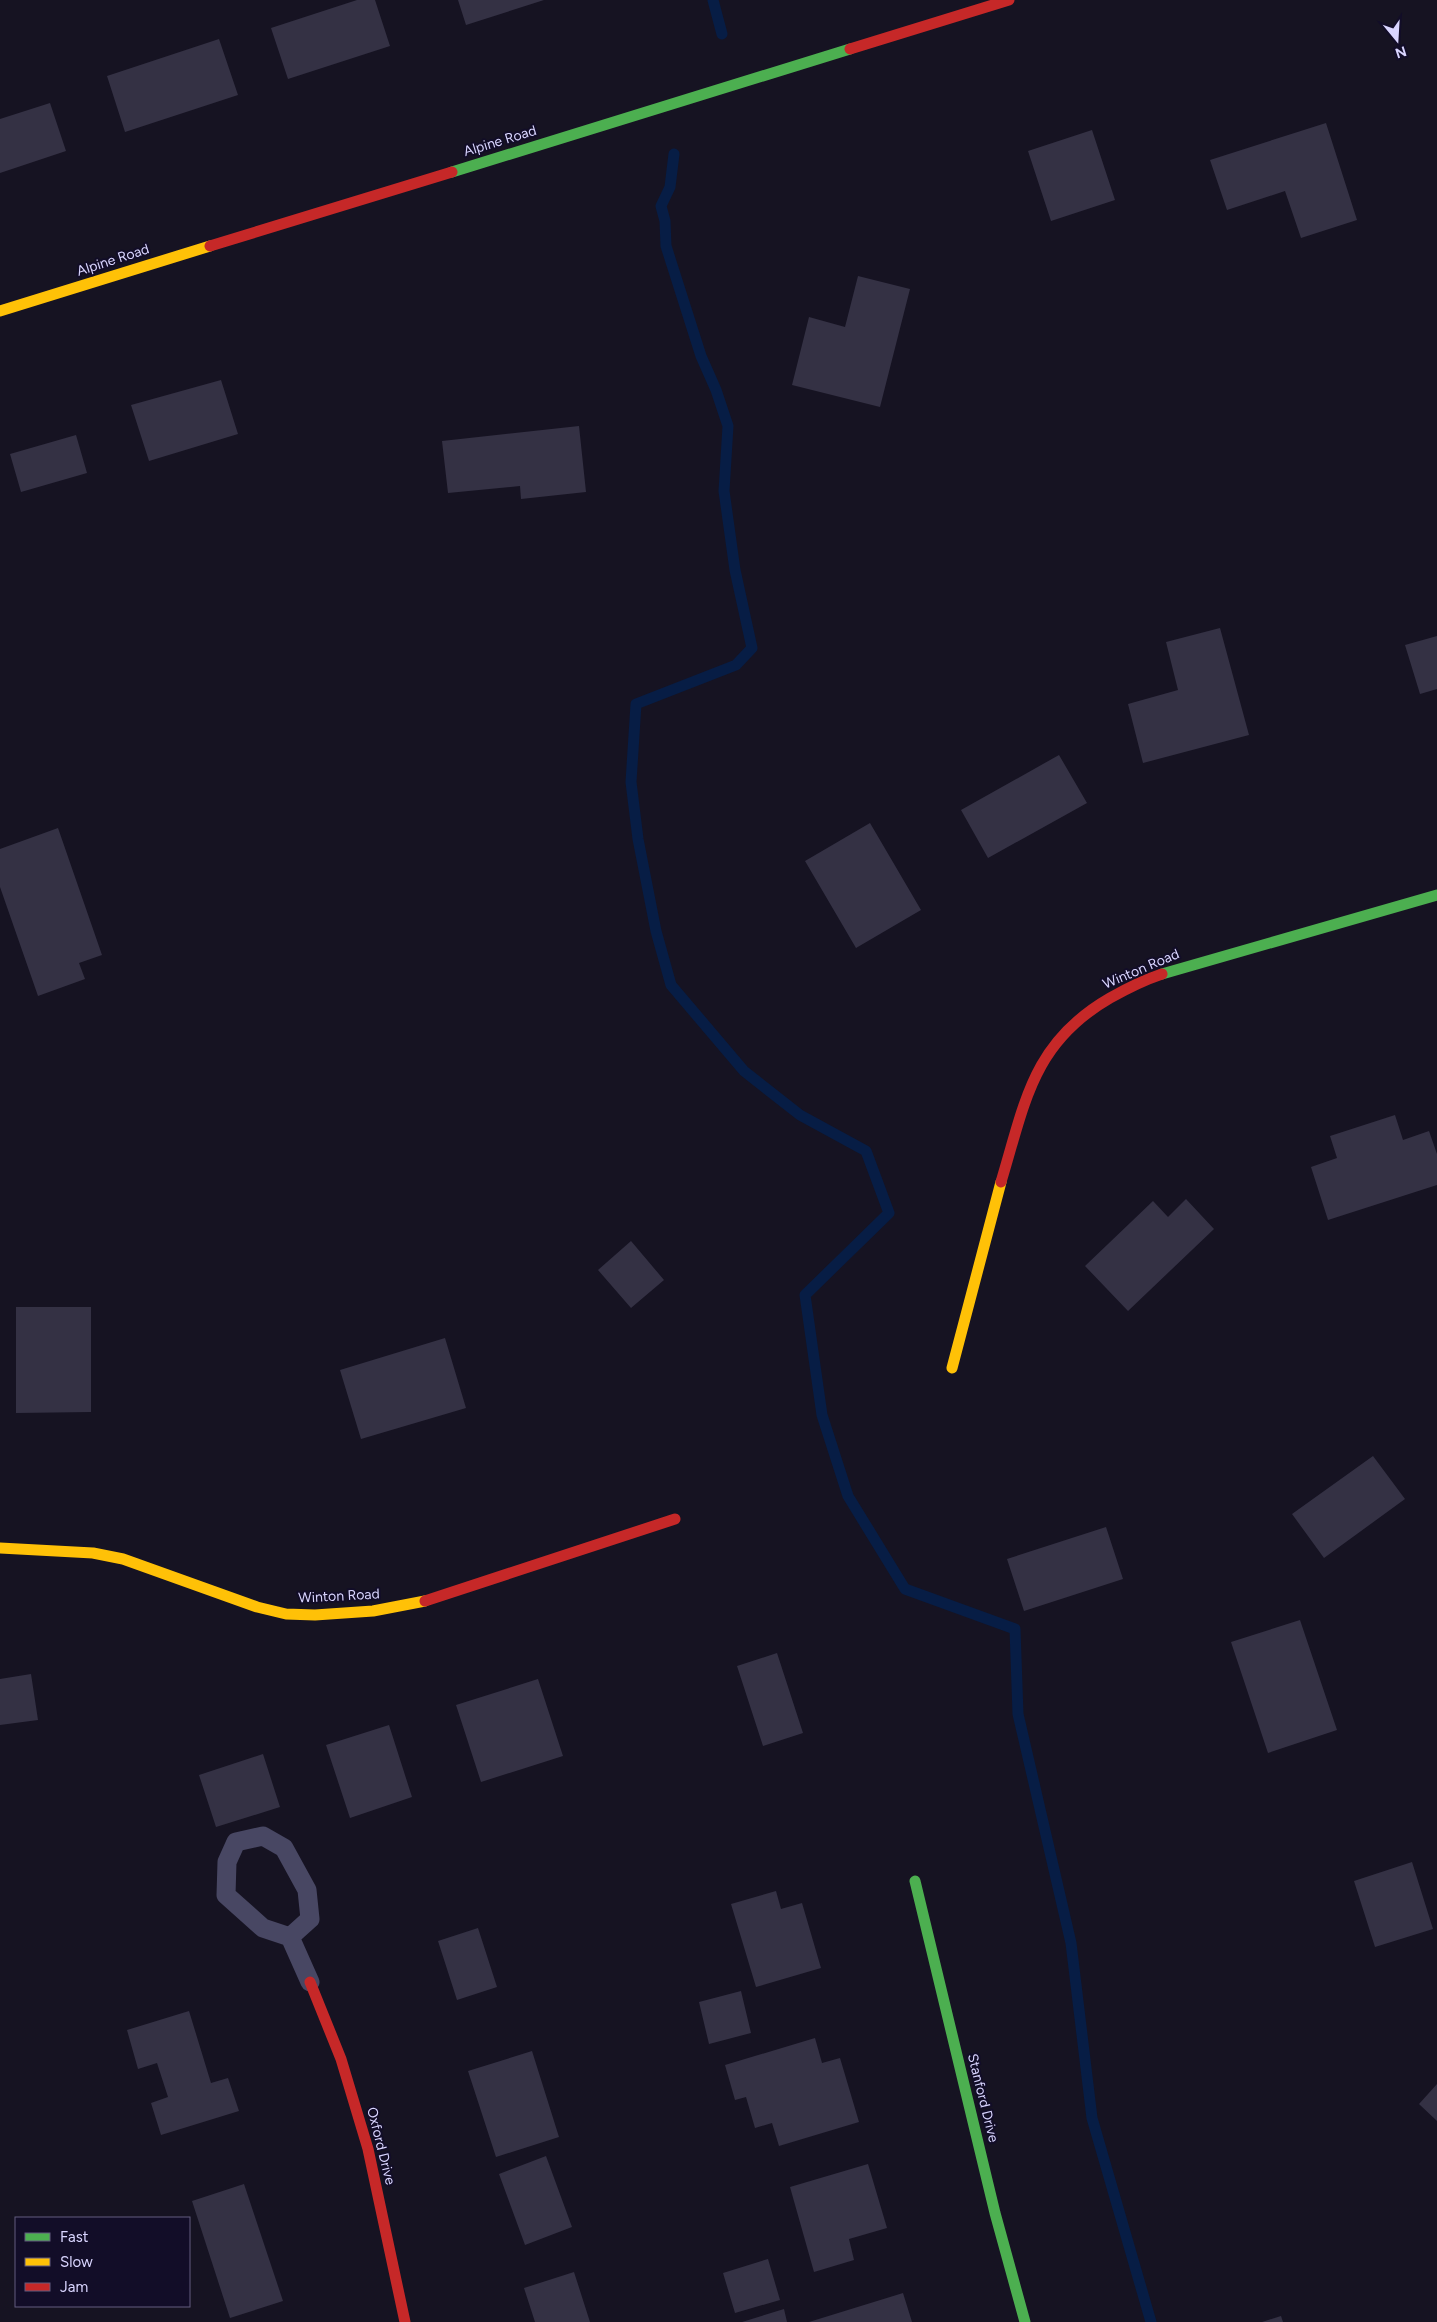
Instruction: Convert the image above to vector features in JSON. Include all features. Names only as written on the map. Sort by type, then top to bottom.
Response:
[{"type":"street","name":"Alpine Road","points":[[0,311],[1009,0]]},
{"type":"street","name":"Winton Road","points":[[952,1368],[1006,1164],[1033,1081],[1052,1045],[1071,1026],[1095,1006],[1117,993],[1159,975],[1437,895]]},
{"type":"street","name":"Winton Road","points":[[0,1548],[93,1553],[123,1559],[257,1607],[286,1614],[315,1615],[373,1611],[430,1600],[675,1519]]},
{"type":"street","name":"Stanford Drive","points":[[915,1881],[995,2213],[1025,2322]]},
{"type":"street","name":"Oxford Drive","points":[[310,1982],[341,2059],[368,2149],[405,2322]]},
{"type":"lane","points":[[290,1936],[310,1919],[307,1890],[284,1848],[263,1836],[236,1842],[227,1862],[226,1895],[263,1928],[290,1936],[310,1982]]},
{"type":"building","points":[[357,0],[375,0],[390,46],[288,79],[271,28]]},
{"type":"building","points":[[458,0],[544,0],[466,25]]},
{"type":"building","points":[[219,39],[238,95],[125,132],[107,76]]},
{"type":"building","points":[[50,103],[66,151],[0,173],[0,119]]},
{"type":"building","points":[[1326,123],[1357,220],[1301,238],[1285,191],[1227,210],[1210,160]]},
{"type":"building","points":[[1092,130],[1115,200],[1051,221],[1028,151]]},
{"type":"building","points":[[858,276],[910,289],[880,407],[792,385],[809,317],[845,327]]},
{"type":"building","points":[[221,380],[238,434],[149,461],[131,405]]},
{"type":"building","points":[[579,426],[586,492],[521,499],[520,486],[448,493],[442,441]]},
{"type":"building","points":[[76,435],[87,473],[21,492],[10,454]]},
{"type":"building","points":[[1220,628],[1249,735],[1143,763],[1128,704],[1178,690],[1166,642]]},
{"type":"building","points":[[1437,636],[1437,689],[1420,694],[1405,645]]},
{"type":"building","points":[[1059,755],[1087,803],[988,858],[961,810]]},
{"type":"building","points":[[870,823],[921,910],[856,948],[805,861]]},
{"type":"building","points":[[58,828],[102,955],[79,963],[85,979],[38,996],[0,887],[0,849]]},
{"type":"building","points":[[1395,1115],[1403,1140],[1429,1131],[1437,1154],[1437,1185],[1328,1220],[1311,1167],[1337,1158],[1330,1136]]},
{"type":"building","points":[[1186,1199],[1214,1229],[1128,1311],[1085,1266],[1153,1201],[1168,1217]]},
{"type":"building","points":[[631,1241],[664,1280],[631,1308],[598,1270]]},
{"type":"building","points":[[16,1307],[91,1307],[91,1412],[16,1413]]},
{"type":"building","points":[[445,1338],[466,1408],[361,1439],[340,1370]]},
{"type":"building","points":[[1373,1456],[1405,1499],[1324,1558],[1292,1514]]},
{"type":"building","points":[[1106,1527],[1123,1579],[1024,1611],[1007,1559]]},
{"type":"building","points":[[1300,1620],[1337,1730],[1268,1753],[1231,1642]]},
{"type":"building","points":[[777,1653],[803,1733],[763,1746],[737,1666]]},
{"type":"building","points":[[31,1674],[38,1720],[0,1725],[0,1679]]},
{"type":"building","points":[[538,1679],[563,1756],[481,1782],[456,1705]]},
{"type":"building","points":[[389,1725],[412,1797],[350,1818],[326,1745]]},
{"type":"building","points":[[263,1754],[280,1807],[216,1827],[199,1775]]},
{"type":"building","points":[[1412,1862],[1433,1929],[1375,1947],[1354,1881]]},
{"type":"building","points":[[776,1891],[781,1909],[802,1903],[821,1968],[756,1987],[731,1904]]},
{"type":"building","points":[[478,1928],[497,1987],[457,2000],[438,1941]]},
{"type":"building","points":[[741,1991],[751,2033],[709,2044],[699,2002]]},
{"type":"building","points":[[189,2011],[211,2083],[228,2078],[239,2111],[161,2135],[151,2103],[168,2097],[157,2063],[138,2069],[127,2030]]},
{"type":"building","points":[[815,2038],[822,2063],[840,2058],[859,2122],[779,2146],[772,2123],[755,2128],[746,2097],[735,2100],[725,2065]]},
{"type":"building","points":[[532,2051],[559,2137],[496,2157],[468,2071]]},
{"type":"building","points":[[1437,2084],[1437,2121],[1419,2104]]},
{"type":"building","points":[[546,2156],[572,2227],[525,2245],[499,2174]]},
{"type":"building","points":[[868,2164],[887,2228],[849,2239],[854,2260],[814,2272],[790,2187]]},
{"type":"building","points":[[244,2184],[283,2301],[230,2318],[192,2201]]},
{"type":"building","points":[[768,2259],[780,2300],[735,2313],[723,2273]]},
{"type":"building","points":[[574,2272],[590,2322],[535,2322],[524,2288]]},
{"type":"building","points":[[903,2293],[912,2322],[809,2322]]},
{"type":"building","points":[[784,2309],[787,2322],[742,2322]]},
{"type":"building","points":[[1281,2316],[1283,2322],[1262,2322]]},
{"type":"waterway","points":[[713,0],[722,34]]},
{"type":"waterway","points":[[674,154],[670,187],[661,206],[665,221],[666,246],[701,356],[716,390],[728,426],[724,491],[735,570],[752,648],[736,665],[636,704],[631,782],[638,839],[656,931],[671,985],[744,1071],[800,1115],[866,1151],[889,1213],[805,1295],[822,1415],[848,1496],[905,1589],[1015,1629],[1018,1714],[1071,1943],[1092,2118],[1151,2322]]},
{"type":"traffic: fast","points":[[452,172],[850,49]]},
{"type":"traffic: fast","points":[[1162,974],[1437,895]]},
{"type":"traffic: fast","points":[[915,1881],[995,2213],[1025,2322]]},
{"type":"traffic: slow","points":[[0,311],[210,246]]},
{"type":"traffic: slow","points":[[952,1368],[1001,1182]]},
{"type":"traffic: slow","points":[[0,1548],[93,1553],[123,1559],[257,1607],[286,1614],[315,1615],[373,1611],[425,1601]]},
{"type":"traffic: jam","points":[[850,49],[1009,0]]},
{"type":"traffic: jam","points":[[210,246],[452,172]]},
{"type":"traffic: jam","points":[[1001,1182],[1025,1101],[1035,1077],[1063,1035],[1084,1016],[1110,998],[1162,974]]},
{"type":"traffic: jam","points":[[425,1601],[675,1519]]},
{"type":"traffic: jam","points":[[310,1982],[341,2059],[368,2149],[405,2322]]}]
